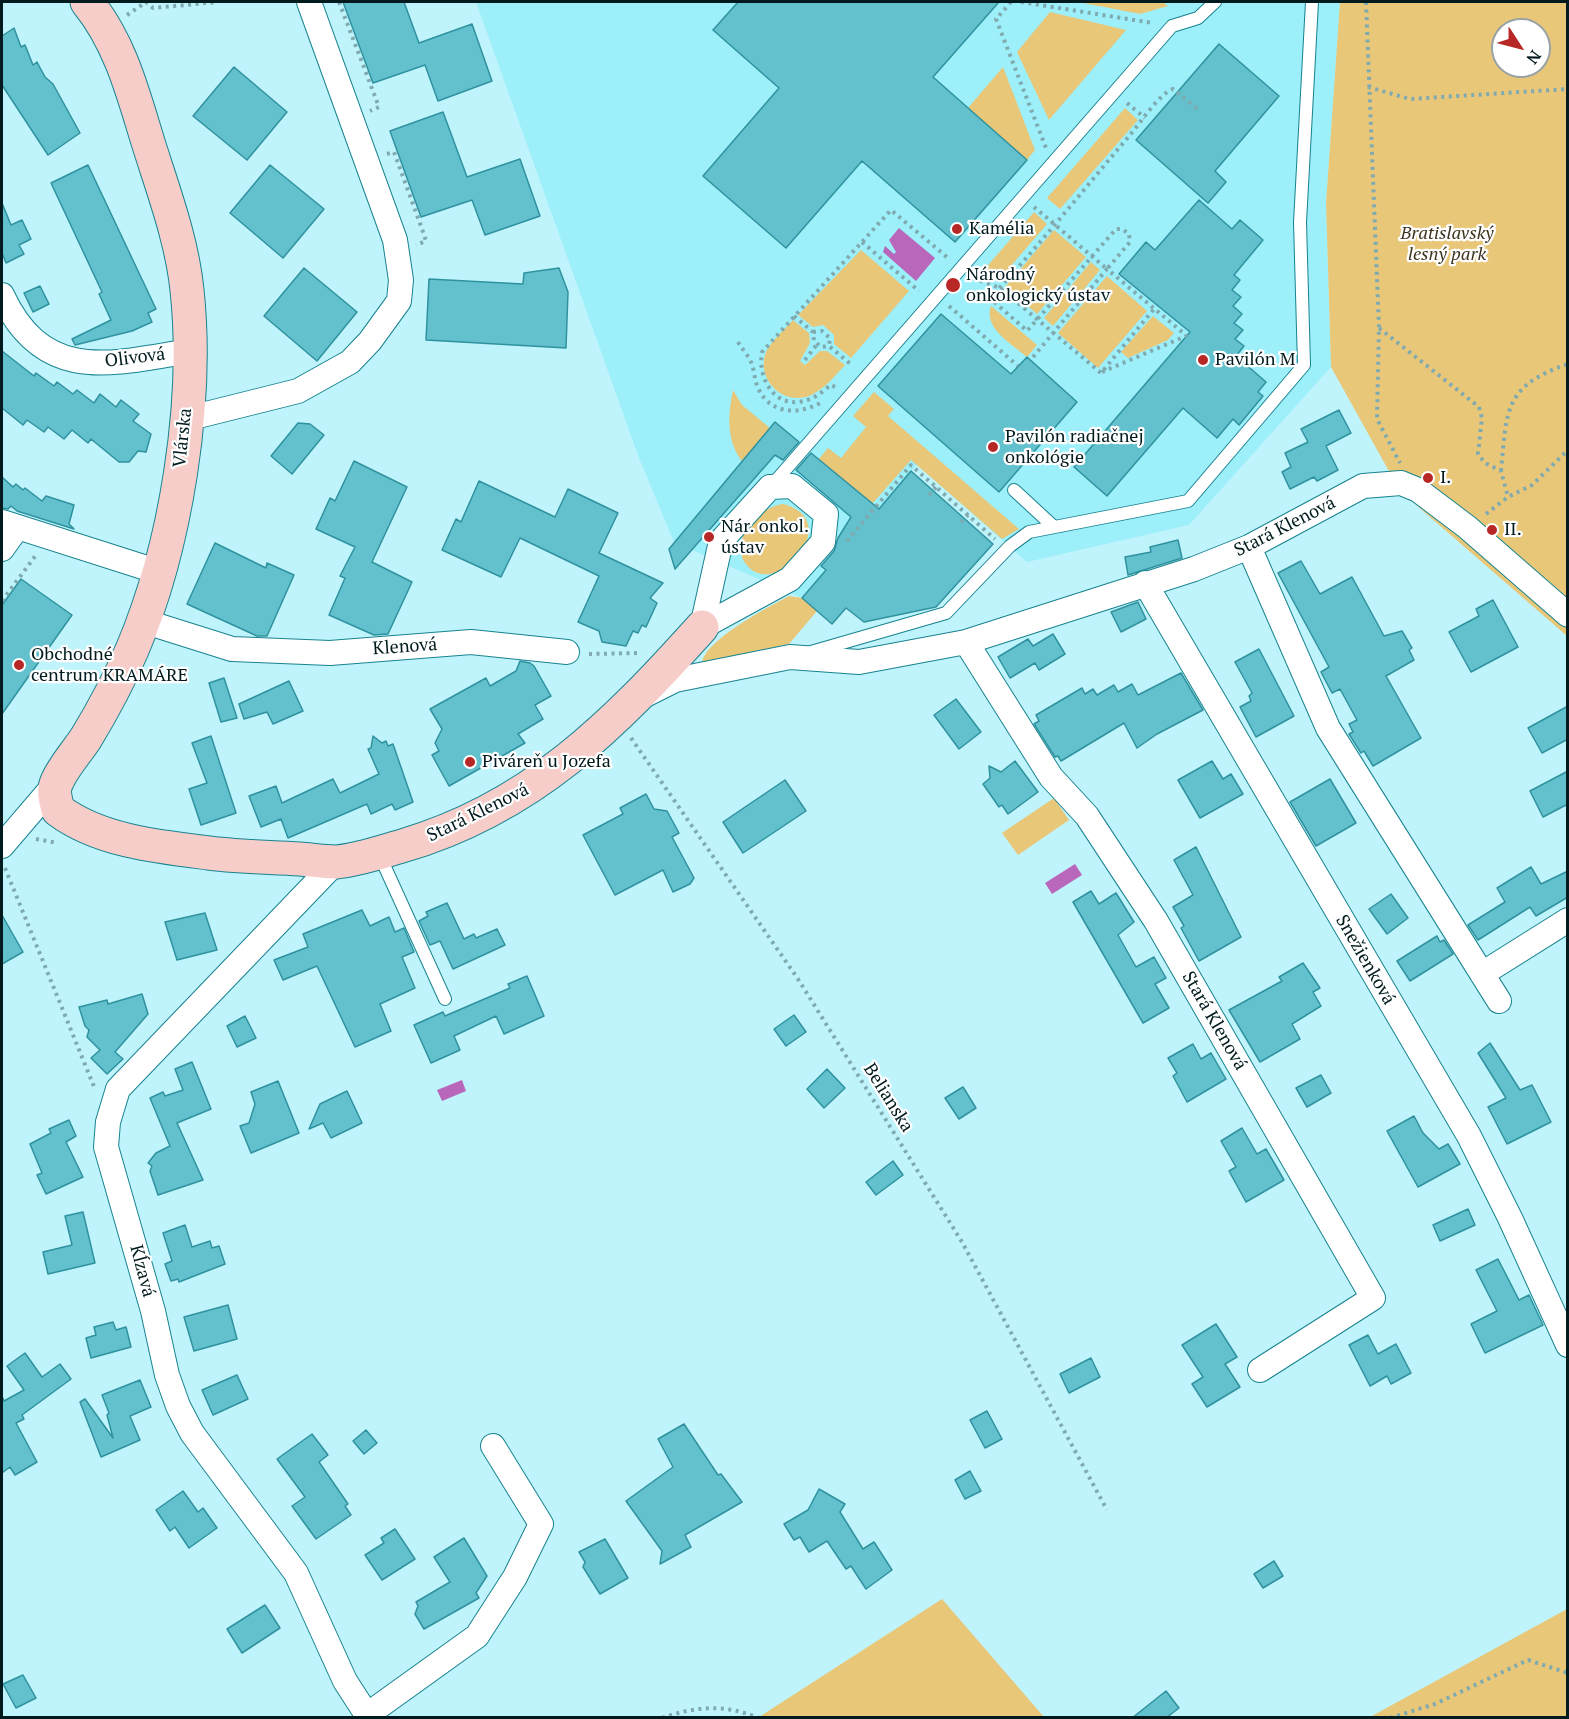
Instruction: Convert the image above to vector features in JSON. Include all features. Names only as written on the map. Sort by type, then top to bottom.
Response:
[{"type":"street","name":"Vlárska","points":[[3,855],[56,784],[87,736],[118,680],[143,621],[159,572],[174,505],[186,418],[189,351],[188,291],[174,228],[129,81],[111,40],[87,2]]},
{"type":"street","points":[[186,418],[298,391],[350,362],[370,342],[399,301],[401,280],[395,240],[309,2]]},
{"type":"street","name":"Olivová","points":[[2,295],[12,317],[24,332],[62,357],[114,364],[189,351]]},
{"type":"street","points":[[1401,483],[1418,490],[1467,527],[1568,615]]},
{"type":"street","name":"Stará Klenová","points":[[56,784],[58,810],[87,829],[185,850],[245,857],[336,862],[379,853],[432,837],[518,796],[545,779],[626,709],[675,680],[798,657],[859,662],[966,642],[1194,569],[1249,547],[1363,486],[1401,483]]},
{"type":"street","points":[[626,709],[702,627],[790,579],[823,542],[826,514],[792,486],[770,487],[721,541],[702,627]]},
{"type":"street","points":[[2,549],[9,525],[159,572]]},
{"type":"street","points":[[1249,547],[1328,728],[1499,1001]]},
{"type":"street","name":"Snežienková","points":[[1145,583],[1469,1136],[1506,1208],[1568,1345]]},
{"type":"street","name":"Klenová","points":[[143,621],[232,649],[330,653],[471,642],[567,652]]},
{"type":"street","name":"Stará Klenová","points":[[966,642],[1051,777],[1087,816],[1156,921],[1373,1298],[1260,1370]]},
{"type":"street","name":"Kĺzavá","points":[[336,862],[118,1089],[108,1122],[106,1147],[145,1281],[167,1375],[178,1406],[192,1433],[296,1573],[345,1681],[366,1715],[477,1636],[515,1577],[541,1524],[493,1446]]},
{"type":"street","points":[[1482,974],[1568,920]]},
{"type":"lane","points":[[770,487],[1172,26],[1198,18],[1215,2]]},
{"type":"lane","points":[[798,657],[946,613],[1006,549],[1029,532],[1188,501],[1304,365],[1300,222],[1311,2]]},
{"type":"lane","points":[[1014,490],[1054,527]]},
{"type":"lane","points":[[379,853],[445,999]]},
{"type":"path","points":[[127,15],[146,2],[153,8],[218,2]]},
{"type":"path","points":[[1011,2],[996,19],[1052,162]]},
{"type":"path","points":[[1021,2],[1172,26]]},
{"type":"path","points":[[1366,2],[1379,328],[1377,419],[1401,465],[1401,483]]},
{"type":"path","points":[[1368,87],[1410,99],[1568,89]]},
{"type":"path","points":[[1033,357],[1130,242],[1129,234],[1122,229],[1116,229],[1027,331],[990,298],[1167,91],[1173,89],[1200,111]]},
{"type":"path","points":[[1128,104],[1145,118]]},
{"type":"path","points":[[1022,197],[1187,336],[1101,373]]},
{"type":"path","points":[[835,387],[831,385],[807,400],[792,402],[780,399],[770,391],[763,378],[760,362],[762,352],[891,210],[948,258]]},
{"type":"path","points":[[862,242],[919,291]]},
{"type":"path","points":[[966,284],[974,278],[1000,288],[1101,373]]},
{"type":"path","points":[[952,297],[947,304],[1018,366]]},
{"type":"path","points":[[1101,373],[1154,309]]},
{"type":"path","points":[[794,316],[813,333],[814,341],[821,347],[829,346],[853,366]]},
{"type":"path","points":[[1379,328],[1476,403],[1482,418],[1478,454],[1485,463],[1501,471]]},
{"type":"path","points":[[813,333],[822,331],[831,338],[829,346]]},
{"type":"path","points":[[738,342],[751,363],[760,393],[768,400],[793,412],[808,410],[821,403]]},
{"type":"path","points":[[805,360],[818,344]]},
{"type":"path","points":[[1508,497],[1501,471],[1507,413],[1515,396],[1537,377],[1568,364]]},
{"type":"path","points":[[1467,527],[1508,497],[1532,485],[1568,450]]},
{"type":"path","points":[[846,542],[911,465],[1006,549]]},
{"type":"path","points":[[929,495],[936,487]]},
{"type":"path","points":[[961,522],[968,515]]},
{"type":"path","points":[[2,601],[42,548]]},
{"type":"path","points":[[567,652],[647,653],[664,670]]},
{"type":"path","name":"Belianska","points":[[626,709],[962,1242],[1107,1510]]},
{"type":"path","points":[[3,855],[96,1094]]},
{"type":"path","points":[[1390,1718],[1435,1704],[1528,1660],[1568,1673]]},
{"type":"path","points":[[662,1718],[706,1706],[727,1707],[759,1718]]},
{"type":"shaded area","name":"Národný onkologický ústav","points":[[476,2],[1340,2],[1326,203],[1331,367],[1189,525],[1027,562],[917,465],[802,598],[674,542],[639,458]]},
{"type":"shaded area","points":[[899,228],[935,258],[916,281],[883,252],[885,246],[894,254],[896,252],[889,240]]},
{"type":"shaded area","points":[[1075,864],[1082,875],[1052,894],[1045,883]]},
{"type":"shaded area","points":[[462,1080],[466,1091],[442,1101],[437,1090]]},
{"type":"green space","points":[[1078,2],[1162,2],[1168,6],[1140,14]]},
{"type":"green space","name":"Bratislavský lesný park","points":[[1340,2],[1567,2],[1567,636],[1400,491],[1331,367],[1326,203]]},
{"type":"green space","points":[[1050,12],[1126,30],[1049,120],[1017,52]]},
{"type":"green space","points":[[1003,67],[1035,150],[1027,160],[968,108]]},
{"type":"green space","points":[[1125,108],[1138,120],[1060,209],[1047,198]]},
{"type":"green space","points":[[1034,212],[1047,224],[998,281],[984,270]]},
{"type":"green space","points":[[1054,230],[1086,257],[1037,314],[1005,287]]},
{"type":"green space","points":[[861,250],[909,291],[851,358],[834,344],[834,335],[823,325],[813,327],[798,315]]},
{"type":"green space","points":[[1091,262],[1100,270],[1053,326],[1044,318]]},
{"type":"green space","points":[[1107,276],[1147,311],[1098,368],[1058,333]]},
{"type":"green space","points":[[991,306],[1037,345],[1027,357],[1000,335],[995,328],[991,321]]},
{"type":"green space","points":[[1153,316],[1174,333],[1168,340],[1128,358],[1121,352]]},
{"type":"green space","points":[[793,320],[809,333],[810,343],[800,361],[805,365],[820,351],[827,351],[845,365],[827,384],[806,397],[796,398],[779,392],[767,379],[764,371],[766,352]]},
{"type":"green space","points":[[733,390],[742,405],[770,428],[742,461],[731,436],[730,408]]},
{"type":"green space","points":[[874,392],[894,409],[888,416],[1019,529],[1002,539],[911,460],[872,504],[819,459],[828,448],[841,458],[866,427],[853,416]]},
{"type":"green space","points":[[783,504],[801,513],[808,526],[807,540],[799,555],[787,566],[773,573],[759,573],[746,564],[741,555],[743,535],[756,518],[765,511]]},
{"type":"green space","points":[[789,596],[802,598],[817,611],[789,644],[704,663],[702,661],[707,652],[727,633]]},
{"type":"green space","points":[[1054,798],[1069,820],[1018,855],[1002,833]]},
{"type":"green space","points":[[942,1599],[1044,1717],[759,1717]]},
{"type":"green space","points":[[1567,1609],[1567,1717],[1370,1717]]},
{"type":"building","points":[[343,2],[404,2],[419,43],[472,24],[492,81],[438,101],[425,65],[373,83]]},
{"type":"building","points":[[738,2],[999,2],[933,77],[1027,160],[955,242],[862,161],[786,248],[703,176],[779,88],[713,30]]},
{"type":"building","points":[[14,28],[21,47],[25,45],[33,65],[37,62],[45,77],[53,84],[80,133],[48,155],[2,85],[2,36]]},
{"type":"building","points":[[1219,44],[1279,96],[1215,171],[1226,182],[1208,203],[1136,140]]},
{"type":"building","points":[[234,67],[287,112],[247,160],[193,116]]},
{"type":"building","points":[[443,112],[467,177],[520,159],[540,216],[485,235],[472,200],[421,217],[390,131]]},
{"type":"building","points":[[88,165],[156,309],[148,313],[152,322],[132,331],[75,345],[72,339],[111,320],[99,294],[102,292],[51,183]]},
{"type":"building","points":[[270,165],[324,209],[283,258],[230,213]]},
{"type":"building","name":"Pavilón M","points":[[1199,200],[1232,229],[1240,220],[1263,240],[1234,275],[1240,280],[1232,290],[1241,297],[1233,306],[1242,314],[1234,323],[1243,330],[1235,339],[1244,346],[1236,356],[1266,382],[1258,392],[1263,396],[1239,425],[1233,419],[1217,438],[1183,408],[1107,496],[1074,467],[1190,332],[1119,274],[1146,242],[1155,250]]},
{"type":"building","points":[[2,203],[11,225],[22,220],[31,239],[19,245],[24,254],[6,263],[2,253]]},
{"type":"building","points":[[304,268],[357,312],[317,361],[264,316]]},
{"type":"building","points":[[559,268],[568,292],[566,348],[426,340],[429,279],[523,284],[524,273]]},
{"type":"building","points":[[40,286],[49,304],[33,312],[24,293]]},
{"type":"building","name":"Pavilón radiačnej onkológie","points":[[941,314],[1011,374],[1027,357],[1077,402],[999,492],[878,386]]},
{"type":"building","points":[[2,351],[34,376],[36,373],[54,386],[57,382],[73,394],[77,390],[94,403],[100,394],[116,407],[121,400],[139,414],[133,421],[151,434],[146,452],[138,451],[129,462],[119,462],[91,439],[88,443],[72,430],[64,439],[48,427],[44,432],[27,420],[23,425],[2,408]]},
{"type":"building","points":[[1339,410],[1351,433],[1326,446],[1338,470],[1317,481],[1314,477],[1290,489],[1282,472],[1291,467],[1285,453],[1308,442],[1301,429]]},
{"type":"building","points":[[775,422],[799,442],[783,460],[775,455],[675,569],[669,549]]},
{"type":"building","points":[[298,423],[310,424],[324,435],[292,474],[271,456]]},
{"type":"building","points":[[811,453],[879,509],[911,471],[993,544],[936,607],[864,622],[846,608],[832,624],[802,598],[826,570],[821,566],[834,551],[838,538],[851,517],[796,470]]},
{"type":"building","points":[[354,461],[407,487],[372,562],[412,582],[388,634],[374,635],[329,615],[345,578],[340,576],[355,547],[316,529],[330,498],[335,501]]},
{"type":"building","points":[[2,477],[13,487],[16,484],[23,490],[25,488],[42,501],[46,496],[74,505],[69,524],[74,529],[17,511],[11,506],[8,509],[2,508]]},
{"type":"building","points":[[479,481],[555,517],[568,489],[618,513],[599,553],[663,583],[650,598],[657,603],[646,627],[642,625],[638,633],[633,631],[626,646],[602,642],[599,631],[578,622],[599,576],[520,538],[501,577],[442,550],[456,519],[461,522]]},
{"type":"building","points":[[1178,540],[1182,558],[1128,575],[1125,557],[1151,552],[1150,547]]},
{"type":"building","points":[[215,543],[266,568],[267,563],[294,575],[267,636],[257,636],[187,604]]},
{"type":"building","points":[[1301,561],[1320,594],[1352,577],[1384,636],[1402,631],[1412,648],[1409,650],[1414,660],[1386,676],[1421,738],[1373,766],[1349,734],[1353,732],[1349,724],[1357,720],[1340,689],[1332,693],[1321,672],[1329,667],[1278,573]]},
{"type":"building","name":"Obchodné centrum KRAMÁRE","points":[[21,579],[72,615],[2,714],[2,605]]},
{"type":"building","points":[[1493,600],[1518,647],[1471,672],[1449,632],[1479,616],[1476,609]]},
{"type":"building","points":[[1138,602],[1146,619],[1121,632],[1111,612]]},
{"type":"building","points":[[1053,634],[1065,654],[1039,670],[1035,663],[1010,678],[998,657],[1028,639],[1033,646]]},
{"type":"building","points":[[1259,649],[1294,716],[1256,737],[1240,707],[1251,701],[1249,696],[1252,693],[1235,662]]},
{"type":"building","points":[[520,661],[534,666],[551,696],[535,705],[543,719],[518,734],[525,743],[449,786],[432,755],[439,751],[435,743],[442,729],[430,709],[486,678],[490,686],[516,671]]},
{"type":"building","points":[[1181,673],[1203,710],[1157,734],[1137,748],[1124,723],[1061,761],[1058,756],[1055,757],[1034,724],[1039,721],[1036,715],[1082,688],[1085,694],[1093,689],[1097,695],[1114,685],[1118,692],[1132,684],[1138,695]]},
{"type":"building","points":[[224,678],[237,718],[221,722],[209,683]]},
{"type":"building","points":[[289,681],[303,711],[273,724],[267,712],[244,719],[239,704]]},
{"type":"building","points":[[956,699],[981,732],[959,749],[934,715]]},
{"type":"building","points":[[1568,706],[1568,739],[1542,753],[1528,728]]},
{"type":"building","points":[[211,736],[236,813],[201,825],[189,789],[207,783],[192,743]]},
{"type":"building","points":[[373,736],[382,743],[386,741],[388,746],[393,744],[413,802],[395,810],[392,804],[371,814],[367,804],[288,838],[281,819],[261,827],[249,796],[276,786],[282,803],[333,779],[340,793],[379,774],[368,749],[371,748]]},
{"type":"building","points":[[1015,761],[1038,792],[1008,814],[1002,805],[999,807],[983,784],[990,778],[989,766],[1001,772]]},
{"type":"building","points":[[1212,761],[1223,779],[1231,774],[1243,794],[1200,818],[1178,780]]},
{"type":"building","points":[[1568,771],[1568,804],[1543,817],[1530,791]]},
{"type":"building","points":[[1330,779],[1356,823],[1316,846],[1290,802]]},
{"type":"building","points":[[785,780],[806,811],[743,853],[723,822]]},
{"type":"building","points":[[646,794],[654,809],[667,811],[679,833],[672,837],[694,878],[690,884],[673,892],[663,870],[615,895],[583,835],[623,814],[620,808]]},
{"type":"building","points":[[1196,847],[1241,937],[1199,961],[1181,928],[1184,926],[1173,907],[1193,895],[1174,860]]},
{"type":"building","points":[[1531,867],[1541,884],[1568,871],[1568,897],[1536,916],[1530,907],[1478,940],[1468,925],[1505,902],[1497,888]]},
{"type":"building","points":[[1091,891],[1099,904],[1116,893],[1134,922],[1118,935],[1136,967],[1154,957],[1166,978],[1155,984],[1169,1008],[1143,1023],[1073,902]]},
{"type":"building","points":[[1391,894],[1408,918],[1387,934],[1369,909]]},
{"type":"building","points":[[447,903],[464,939],[474,934],[476,938],[497,929],[505,945],[453,969],[440,941],[430,945],[419,921],[428,916],[426,912]]},
{"type":"building","points":[[362,910],[370,926],[389,917],[395,932],[404,928],[414,952],[402,957],[415,988],[380,1004],[391,1031],[355,1047],[317,966],[283,980],[274,960],[308,947],[303,934]]},
{"type":"building","points":[[205,913],[217,950],[177,960],[165,922]]},
{"type":"building","points":[[2,915],[23,952],[2,964]]},
{"type":"building","points":[[1437,936],[1440,942],[1444,940],[1453,954],[1410,981],[1397,961]]},
{"type":"building","points":[[1303,963],[1320,988],[1313,992],[1321,1006],[1292,1024],[1300,1039],[1260,1062],[1229,1010],[1282,981],[1279,977]]},
{"type":"building","points":[[527,976],[544,1016],[504,1034],[496,1016],[454,1036],[460,1050],[431,1063],[414,1025],[443,1012],[445,1016],[510,988],[508,984]]},
{"type":"building","points":[[142,994],[148,1014],[115,1052],[123,1059],[107,1074],[91,1058],[100,1050],[87,1037],[89,1030],[85,1026],[79,1007],[107,1000],[108,1004]]},
{"type":"building","points":[[794,1015],[806,1032],[786,1046],[774,1029]]},
{"type":"building","points":[[245,1016],[256,1038],[237,1047],[227,1026]]},
{"type":"building","points":[[1490,1043],[1520,1090],[1532,1085],[1551,1122],[1507,1144],[1488,1107],[1506,1098],[1478,1053]]},
{"type":"building","points":[[1193,1044],[1201,1059],[1211,1053],[1226,1079],[1187,1102],[1173,1076],[1177,1073],[1168,1058]]},
{"type":"building","points":[[192,1062],[211,1109],[177,1123],[203,1180],[158,1195],[150,1171],[152,1166],[148,1163],[156,1153],[170,1146],[150,1098],[163,1092],[165,1096],[183,1090],[175,1069]]},
{"type":"building","points":[[827,1069],[845,1088],[824,1108],[807,1089]]},
{"type":"building","points":[[1321,1075],[1331,1093],[1307,1107],[1296,1088]]},
{"type":"building","points":[[278,1081],[299,1133],[251,1153],[240,1126],[249,1123],[255,1104],[251,1092]]},
{"type":"building","points":[[963,1087],[976,1108],[959,1119],[945,1098]]},
{"type":"building","points":[[347,1091],[362,1123],[331,1138],[323,1123],[309,1129],[320,1104]]},
{"type":"building","points":[[1414,1116],[1423,1133],[1439,1149],[1448,1144],[1460,1164],[1418,1187],[1387,1131]]},
{"type":"building","points":[[69,1120],[76,1136],[66,1142],[83,1177],[46,1194],[37,1175],[42,1173],[30,1144],[51,1133],[49,1129]]},
{"type":"building","points":[[1242,1128],[1257,1154],[1266,1149],[1284,1180],[1246,1202],[1229,1171],[1236,1167],[1221,1141]]},
{"type":"building","points":[[893,1161],[903,1175],[876,1195],[866,1182]]},
{"type":"building","points":[[1468,1209],[1475,1225],[1440,1241],[1433,1225]]},
{"type":"building","points":[[83,1212],[95,1263],[48,1274],[43,1252],[72,1245],[65,1216]]},
{"type":"building","points":[[185,1225],[192,1247],[210,1241],[212,1248],[219,1246],[225,1264],[179,1282],[178,1279],[171,1281],[165,1264],[172,1261],[163,1233]]},
{"type":"building","points":[[1498,1259],[1519,1300],[1529,1295],[1543,1325],[1485,1353],[1471,1324],[1497,1311],[1476,1270]]},
{"type":"building","points":[[228,1305],[237,1339],[194,1351],[184,1317]]},
{"type":"building","points":[[113,1322],[116,1330],[126,1327],[131,1347],[91,1358],[86,1338],[96,1335],[94,1327]]},
{"type":"building","points":[[1216,1324],[1237,1357],[1225,1364],[1240,1387],[1207,1407],[1192,1384],[1203,1377],[1182,1345]]},
{"type":"building","points":[[1368,1335],[1378,1354],[1396,1344],[1411,1373],[1391,1384],[1387,1376],[1370,1386],[1349,1345]]},
{"type":"building","points":[[25,1353],[42,1377],[60,1364],[71,1379],[22,1415],[24,1419],[16,1423],[37,1462],[15,1475],[10,1467],[2,1473],[2,1396],[4,1401],[24,1390],[7,1366]]},
{"type":"building","points":[[1091,1358],[1100,1377],[1069,1393],[1060,1374]]},
{"type":"building","points":[[237,1375],[248,1399],[213,1415],[202,1390]]},
{"type":"building","points":[[140,1380],[151,1407],[130,1416],[140,1440],[101,1457],[80,1402],[85,1399],[113,1438],[107,1415],[109,1413],[102,1395]]},
{"type":"building","points":[[987,1411],[1002,1439],[985,1448],[970,1420]]},
{"type":"building","points":[[684,1424],[718,1475],[721,1474],[742,1502],[685,1535],[691,1547],[660,1564],[662,1551],[626,1501],[673,1467],[658,1439]]},
{"type":"building","points":[[366,1430],[377,1443],[364,1454],[353,1441]]},
{"type":"building","points":[[312,1434],[328,1455],[319,1462],[348,1504],[345,1506],[351,1515],[316,1539],[292,1506],[305,1497],[277,1459]]},
{"type":"building","points":[[970,1471],[981,1491],[965,1499],[955,1480]]},
{"type":"building","points":[[819,1489],[845,1504],[840,1512],[863,1549],[874,1542],[892,1570],[866,1589],[851,1566],[846,1569],[827,1541],[809,1552],[800,1537],[794,1540],[784,1524],[808,1510]]},
{"type":"building","points":[[183,1491],[198,1512],[203,1508],[217,1528],[189,1548],[175,1527],[170,1531],[156,1510]]},
{"type":"building","points":[[395,1529],[415,1559],[382,1580],[365,1555],[384,1543],[381,1538]]},
{"type":"building","points":[[464,1538],[487,1576],[476,1593],[479,1598],[424,1629],[415,1614],[418,1606],[416,1602],[450,1582],[434,1557]]},
{"type":"building","points":[[605,1539],[628,1578],[600,1594],[583,1567],[585,1562],[579,1552]]},
{"type":"building","points":[[1274,1561],[1283,1576],[1263,1588],[1254,1574]]},
{"type":"building","points":[[265,1605],[280,1628],[242,1653],[227,1629]]},
{"type":"building","points":[[23,1675],[36,1698],[16,1708],[3,1684]]},
{"type":"building","points":[[1166,1691],[1179,1708],[1166,1718],[1132,1718]]},
{"type":"place","name":"Kamélia","points":[[957,229]]},
{"type":"place","name":"Národný onkologický ústav","points":[[953,285]]},
{"type":"place","name":"Pavilón M","points":[[1203,360]]},
{"type":"place","name":"Pavilón radiačnej onkológie","points":[[993,447]]},
{"type":"place","name":"I.","points":[[1428,478]]},
{"type":"place","name":"II.","points":[[1492,530]]},
{"type":"place","name":"Nár. onkol. ústav","points":[[709,537]]},
{"type":"place","name":"Obchodné centrum KRAMÁRE","points":[[19,665]]},
{"type":"place","name":"Piváreň u Jozefa","points":[[470,762]]}]
